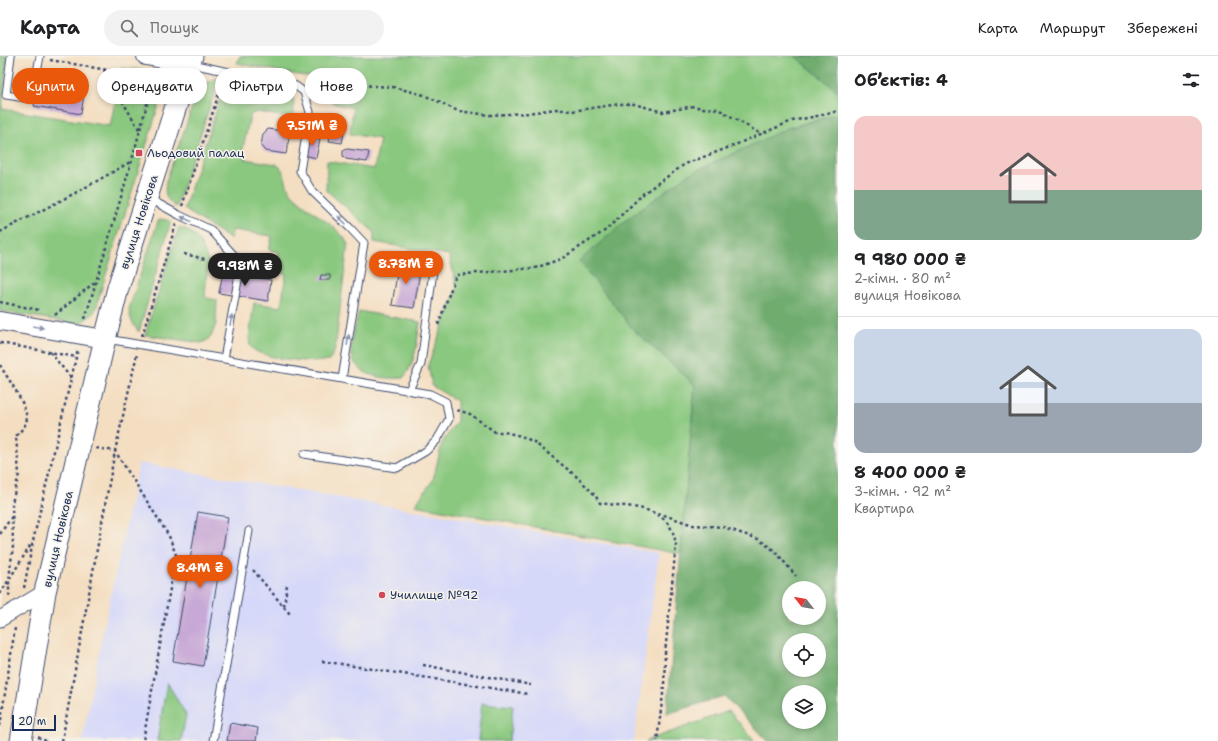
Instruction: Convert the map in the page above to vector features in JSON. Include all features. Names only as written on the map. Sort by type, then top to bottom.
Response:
[{"type":"main road","name":"вулиця Новікова","points":[[21,741],[45,592],[104,339],[118,288],[190,60]]},
{"type":"street","points":[[153,57],[190,60]]},
{"type":"street","points":[[0,321],[79,326],[104,339]]},
{"type":"street","points":[[0,619],[45,592]]},
{"type":"lane","points":[[11,56],[6,95],[32,99],[42,58]]},
{"type":"lane","points":[[190,60],[223,68]]},
{"type":"lane","points":[[297,87],[304,92],[310,112],[300,171],[312,191],[364,243],[342,379]]},
{"type":"lane","points":[[146,198],[210,230],[240,263],[224,359]]},
{"type":"lane","points":[[409,390],[421,364],[434,263]]},
{"type":"lane","points":[[104,339],[409,390],[430,394],[446,402],[449,419],[437,440],[426,451],[396,468],[304,454]]},
{"type":"lane","points":[[213,741],[249,531]]},
{"type":"path","points":[[153,57],[154,68]]},
{"type":"path","points":[[42,58],[97,68]]},
{"type":"path","points":[[297,86],[324,82],[334,85],[343,82],[357,85],[393,87],[424,95],[458,111],[490,115],[528,113],[555,109],[572,111],[619,104],[634,104],[663,112],[694,106],[701,108],[718,108],[761,134]]},
{"type":"path","points":[[124,104],[140,131]]},
{"type":"path","points":[[0,726],[18,608],[26,583],[33,541],[72,378],[79,326],[85,319],[147,104]]},
{"type":"path","points":[[62,741],[115,451],[139,344],[215,104]]},
{"type":"path","points":[[435,332],[456,275],[535,268],[561,259],[606,230],[644,193],[685,164],[792,121],[827,114],[838,110]]},
{"type":"path","points":[[0,232],[81,190],[132,160]]},
{"type":"path","points":[[184,254],[205,259]]},
{"type":"path","points":[[53,316],[96,280]]},
{"type":"path","points":[[0,302],[42,310]]},
{"type":"path","points":[[49,312],[64,315]]},
{"type":"path","points":[[0,343],[76,357]]},
{"type":"path","points":[[50,352],[72,378]]},
{"type":"path","points":[[0,365],[23,405],[26,414],[26,424],[16,436],[19,474],[12,503],[13,546],[9,579],[9,594],[18,608]]},
{"type":"path","points":[[447,409],[463,411],[470,414],[495,432],[504,432],[521,436],[534,442],[576,476],[595,495],[600,503],[654,512],[693,525],[724,527],[758,539],[775,551],[796,576]]},
{"type":"path","points":[[79,446],[115,451],[169,536],[176,555],[142,741]]},
{"type":"path","points":[[654,512],[662,517],[672,530],[676,545],[665,653],[664,686],[657,741]]},
{"type":"path","points":[[0,534],[13,515]]},
{"type":"path","points":[[0,594],[33,541]]},
{"type":"path","points":[[244,559],[290,614]]},
{"type":"path","points":[[284,606],[288,585]]},
{"type":"path","points":[[322,661],[528,694]]},
{"type":"path","points":[[423,665],[530,685]]},
{"type":"shaded area","name":"Училище №92","points":[[139,463],[659,553],[634,741],[82,741],[102,637]]},
{"type":"green space","points":[[0,56],[7,56],[2,109],[110,126],[115,104],[159,104],[93,314],[79,324],[0,311]]},
{"type":"green space","points":[[240,56],[795,56],[838,91],[838,114],[788,128],[633,329],[695,385],[681,554],[415,505],[433,480],[442,443],[457,421],[457,401],[432,386],[428,365],[457,288],[449,255],[374,242],[374,232],[326,190],[327,161],[374,169],[380,139],[350,134],[353,108],[337,104],[367,104],[367,68],[305,68],[305,76],[297,75],[297,68],[263,68],[237,63]]},
{"type":"green space","points":[[795,56],[838,56],[838,91]]},
{"type":"green space","points":[[215,79],[215,91],[176,207],[167,199],[165,189],[166,181],[193,104],[207,104],[207,83]]},
{"type":"green space","points":[[218,104],[294,104],[292,118],[257,112],[251,114],[242,153],[245,159],[276,164],[280,167],[292,194],[343,236],[348,243],[335,350],[329,361],[284,359],[259,353],[250,346],[249,338],[254,303],[281,307],[286,274],[275,272],[279,252],[269,250],[272,236],[233,230],[230,239],[184,209]]},
{"type":"green space","points":[[838,114],[838,741],[768,741],[724,696],[667,714],[695,385],[633,329],[579,261],[630,217],[689,174],[788,128]]},
{"type":"green space","points":[[161,219],[171,221],[139,332],[132,322],[129,309],[158,221]]},
{"type":"green space","points":[[179,227],[192,233],[197,238],[204,250],[212,270],[208,270],[207,272],[205,296],[207,298],[217,300],[216,324],[211,337],[201,343],[145,335]]},
{"type":"green space","points":[[359,311],[420,322],[417,344],[411,366],[403,378],[386,378],[370,375],[357,366],[353,360],[351,347]]},
{"type":"green space","points":[[167,682],[186,715],[181,741],[157,741]]},
{"type":"green space","points":[[482,703],[513,706],[509,741],[478,741]]},
{"type":"green space","points":[[729,711],[755,741],[646,741]]},
{"type":"building","points":[[34,104],[83,104],[81,114],[34,106]]},
{"type":"building","points":[[333,120],[346,122],[342,143],[329,141]]},
{"type":"building","points":[[268,129],[290,132],[286,154],[265,151],[261,146],[263,134]]},
{"type":"building","points":[[308,137],[320,139],[316,158],[304,155]]},
{"type":"building","points":[[347,149],[369,152],[367,162],[346,159],[343,156],[343,151]]},
{"type":"building","points":[[399,262],[421,265],[414,308],[392,305]]},
{"type":"building","points":[[223,272],[271,280],[268,301],[219,293]]},
{"type":"building","points":[[321,275],[330,275],[330,280],[320,280]]},
{"type":"building","points":[[198,512],[228,517],[203,666],[173,661]]},
{"type":"building","points":[[230,723],[258,728],[256,741],[227,741]]},
{"type":"place","name":"Льодовий палац","points":[[139,153]]},
{"type":"place","name":"Училище №92","points":[[382,595]]}]
